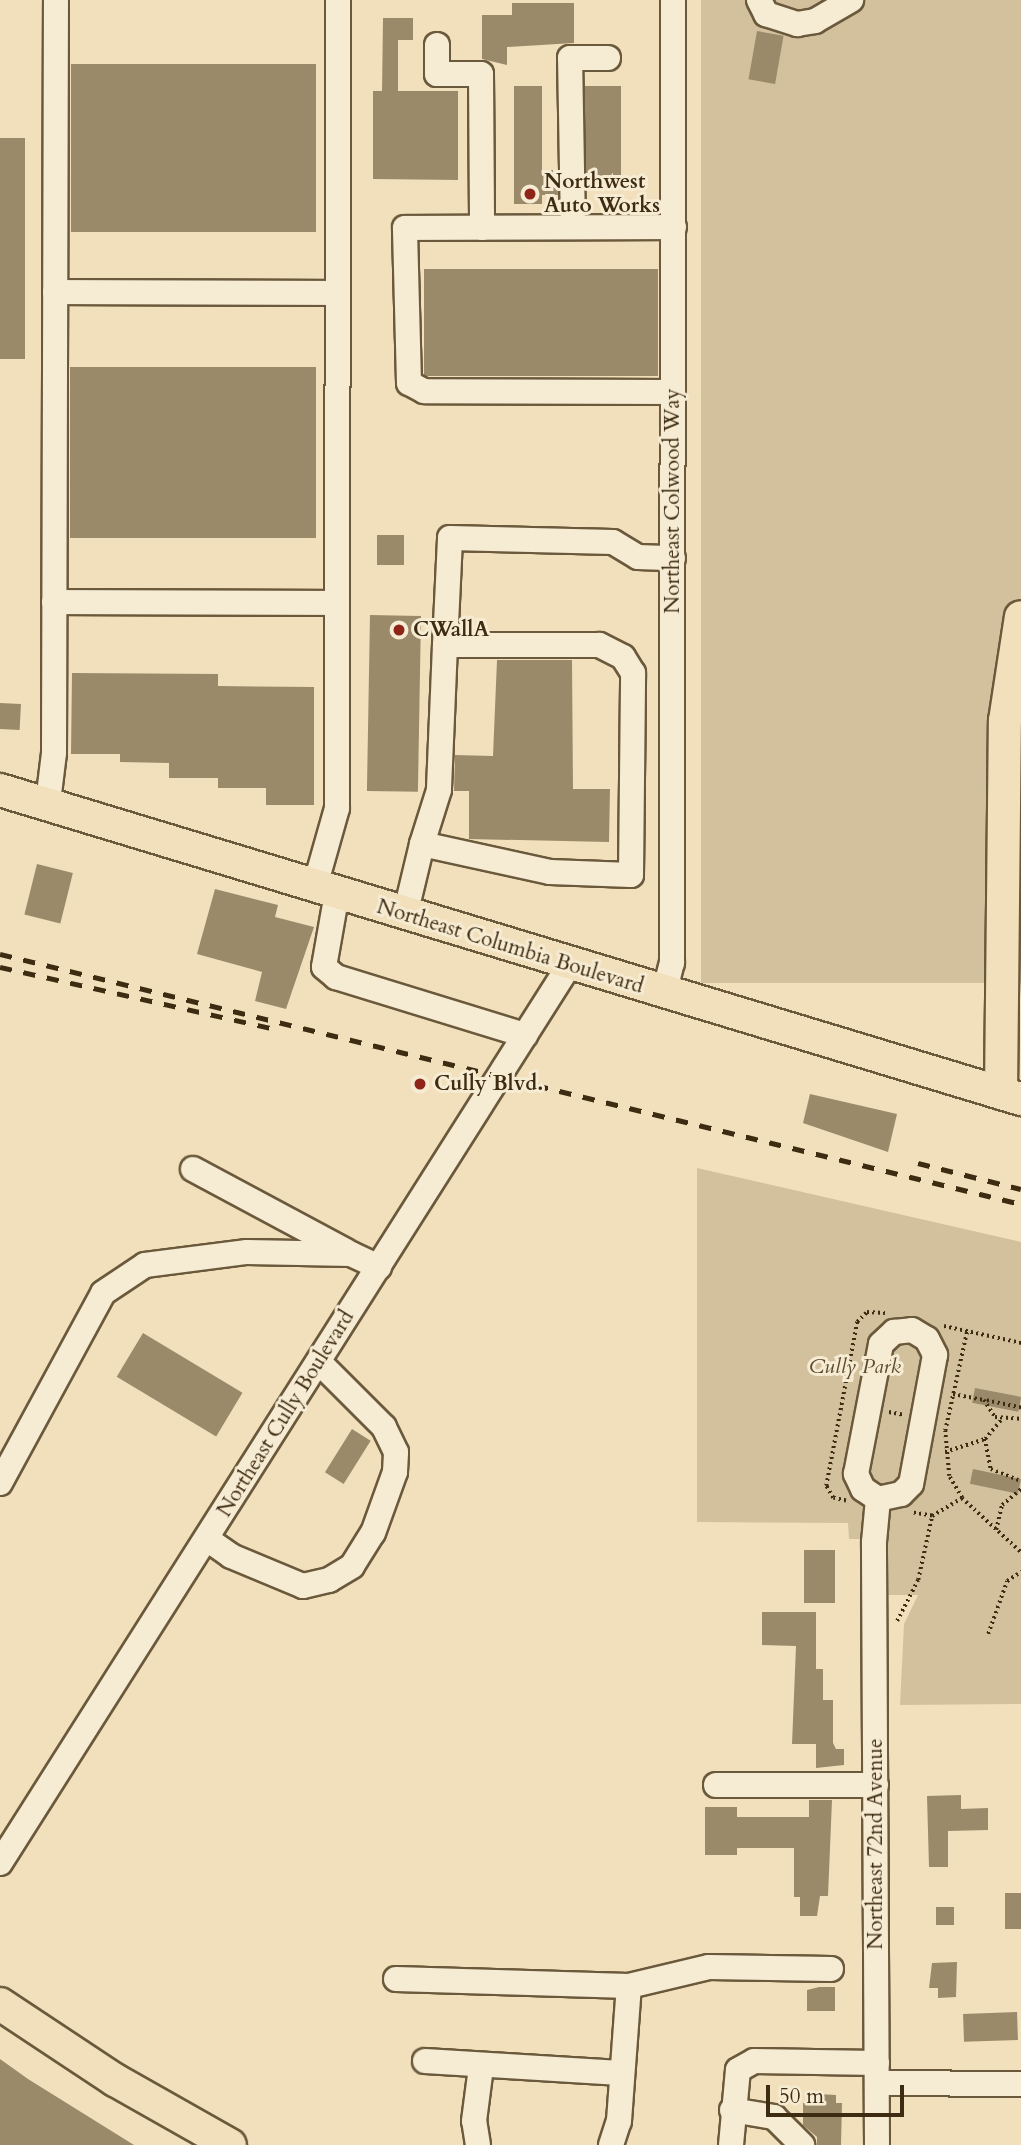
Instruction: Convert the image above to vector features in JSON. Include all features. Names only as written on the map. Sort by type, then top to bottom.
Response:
[{"type":"main road","points":[[1011,1096],[1005,738],[1021,617]]},
{"type":"main road","name":"Northeast Columbia Boulevard","points":[[0,790],[48,802],[664,994],[1011,1096]]},
{"type":"main road","points":[[0,2004],[115,2080],[230,2145]]},
{"type":"street","points":[[48,802],[54,753],[56,0]]},
{"type":"street","points":[[338,0],[337,808],[326,890],[324,967],[336,977],[525,1035]]},
{"type":"street","points":[[759,0],[766,14],[797,24],[815,21],[850,0]]},
{"type":"street","name":"Northeast Colwood Way","points":[[664,994],[672,963],[673,4]]},
{"type":"street","points":[[437,45],[437,74],[481,74],[482,228]]},
{"type":"street","points":[[573,228],[570,58],[608,58]]},
{"type":"street","points":[[673,392],[424,391],[409,383],[405,228],[674,227]]},
{"type":"street","points":[[55,292],[337,293]]},
{"type":"street","points":[[405,915],[422,844],[439,790],[450,538],[613,542],[638,557],[673,558]]},
{"type":"street","points":[[54,602],[337,603]]},
{"type":"street","points":[[422,844],[550,872],[631,875],[630,664],[599,645],[444,645]]},
{"type":"street","name":"Northeast Cully Boulevard","points":[[0,1863],[570,964]]},
{"type":"street","points":[[192,1170],[379,1267]]},
{"type":"street","points":[[0,1483],[103,1293],[145,1265],[247,1252],[351,1254]]},
{"type":"street","points":[[912,1330],[927,1339],[935,1355],[935,1421],[911,1485],[901,1494],[878,1499],[863,1489],[856,1474],[868,1407],[881,1344],[894,1332],[912,1330]]},
{"type":"street","points":[[207,1539],[231,1556],[303,1586],[329,1580],[352,1566],[373,1533],[395,1472],[396,1452],[384,1427],[319,1362]]},
{"type":"street","name":"Northeast 72nd Avenue","points":[[877,2145],[874,1542],[878,1499]]},
{"type":"street","points":[[716,1785],[876,1785]]},
{"type":"street","points":[[396,1979],[629,1986],[709,1968],[831,1969]]},
{"type":"street","points":[[611,2145],[619,2121],[629,1986]]},
{"type":"street","points":[[425,2061],[481,2067],[621,2073]]},
{"type":"street","points":[[731,2145],[732,2110],[738,2070],[754,2061],[1021,2084]]},
{"type":"street","points":[[478,2145],[474,2121],[481,2067]]},
{"type":"street","points":[[732,2110],[775,2117],[802,2145]]},
{"type":"path","points":[[935,1421],[953,1394],[967,1331]]},
{"type":"path","points":[[953,1394],[1021,1408]]},
{"type":"path","points":[[984,1401],[1002,1420]]},
{"type":"path","points":[[842,1402],[935,1421]]},
{"type":"path","points":[[985,1439],[1002,1420],[1021,1419]]},
{"type":"path","points":[[935,1421],[949,1476],[962,1498],[1021,1552]]},
{"type":"path","points":[[945,1452],[966,1449],[979,1437],[985,1439]]},
{"type":"path","points":[[985,1439],[991,1469],[1021,1480]]},
{"type":"path","points":[[996,1530],[1002,1505],[1021,1489]]},
{"type":"path","points":[[932,1516],[962,1498]]},
{"type":"path","points":[[988,1634],[1007,1581],[1021,1572]]},
{"type":"green space","points":[[701,0],[1021,0],[1021,983],[701,983]]},
{"type":"green space","name":"Cully Park","points":[[697,1168],[1021,1242],[1021,1704],[900,1705],[904,1624],[918,1595],[884,1595],[885,1539],[849,1539],[848,1523],[697,1522]]},
{"type":"building","points":[[512,3],[574,3],[574,43],[507,47],[507,65],[482,59],[482,15],[512,15]]},
{"type":"building","points":[[383,18],[413,18],[413,40],[398,40],[398,91],[458,91],[458,180],[373,179],[373,91],[382,91]]},
{"type":"building","points":[[757,31],[784,36],[775,84],[748,79]]},
{"type":"building","points":[[71,64],[316,64],[316,232],[71,232]]},
{"type":"building","points":[[514,86],[542,86],[542,170],[557,170],[558,195],[542,195],[542,204],[514,204]]},
{"type":"building","points":[[585,86],[621,86],[621,178],[585,178]]},
{"type":"building","points":[[0,138],[25,138],[25,359],[0,359]]},
{"type":"building","points":[[424,269],[658,269],[658,376],[424,376]]},
{"type":"building","points":[[70,367],[316,367],[316,538],[70,538]]},
{"type":"building","points":[[377,535],[404,535],[404,565],[377,565]]},
{"type":"building","points":[[370,615],[421,616],[418,792],[367,791]]},
{"type":"building","points":[[497,660],[572,660],[573,789],[610,789],[609,842],[469,839],[469,791],[454,791],[455,755],[493,756]]},
{"type":"building","points":[[72,673],[218,674],[218,686],[314,687],[314,805],[266,805],[266,788],[218,788],[218,778],[169,778],[169,763],[120,762],[120,754],[71,754]]},
{"type":"building","points":[[0,703],[21,704],[20,730],[0,729]]},
{"type":"building","points":[[37,864],[73,873],[60,923],[24,914]]},
{"type":"building","points":[[215,889],[278,905],[275,917],[314,927],[286,1009],[255,1001],[262,972],[197,954]]},
{"type":"building","points":[[810,1094],[897,1114],[888,1152],[803,1123]]},
{"type":"building","points":[[143,1333],[242,1393],[216,1436],[117,1377]]},
{"type":"building","points":[[975,1388],[1021,1397],[1018,1412],[972,1403]]},
{"type":"building","points":[[352,1429],[371,1441],[344,1484],[325,1472]]},
{"type":"building","points":[[973,1469],[1021,1479],[1018,1494],[970,1484]]},
{"type":"building","points":[[804,1550],[835,1550],[835,1603],[804,1603]]},
{"type":"building","points":[[762,1612],[816,1612],[816,1669],[823,1669],[823,1700],[833,1700],[833,1743],[836,1749],[844,1749],[844,1765],[816,1768],[816,1744],[792,1744],[796,1646],[762,1645]]},
{"type":"building","points":[[961,1795],[961,1809],[988,1808],[988,1830],[948,1831],[948,1867],[929,1867],[927,1796]]},
{"type":"building","points":[[809,1800],[832,1800],[828,1896],[820,1896],[817,1916],[800,1916],[800,1897],[794,1897],[794,1848],[737,1848],[737,1855],[705,1855],[705,1807],[737,1807],[737,1817],[809,1817]]},
{"type":"building","points":[[1005,1893],[1021,1893],[1021,1929],[1005,1929]]},
{"type":"building","points":[[936,1907],[954,1907],[954,1925],[936,1925]]},
{"type":"building","points":[[957,1962],[956,1997],[938,1998],[938,1988],[929,1988],[932,1963]]},
{"type":"building","points":[[835,1987],[835,2011],[807,2011],[807,1990]]},
{"type":"building","points":[[1017,2012],[1018,2040],[964,2042],[963,2014]]},
{"type":"building","points":[[0,2059],[28,2079],[134,2145],[0,2145]]},
{"type":"building","points":[[817,2094],[836,2095],[836,2103],[842,2103],[841,2145],[817,2145],[817,2137],[803,2125],[803,2103],[817,2103]]},
{"type":"railway","points":[[0,954],[1021,1204]]},
{"type":"railway","points":[[0,967],[270,1028]]},
{"type":"railway","points":[[918,1163],[1021,1189]]},
{"type":"place","name":"Northwest Auto Works","points":[[530,194]]},
{"type":"place","name":"CWallA","points":[[399,630]]},
{"type":"place","name":"Cully Blvd.","points":[[420,1084]]}]
